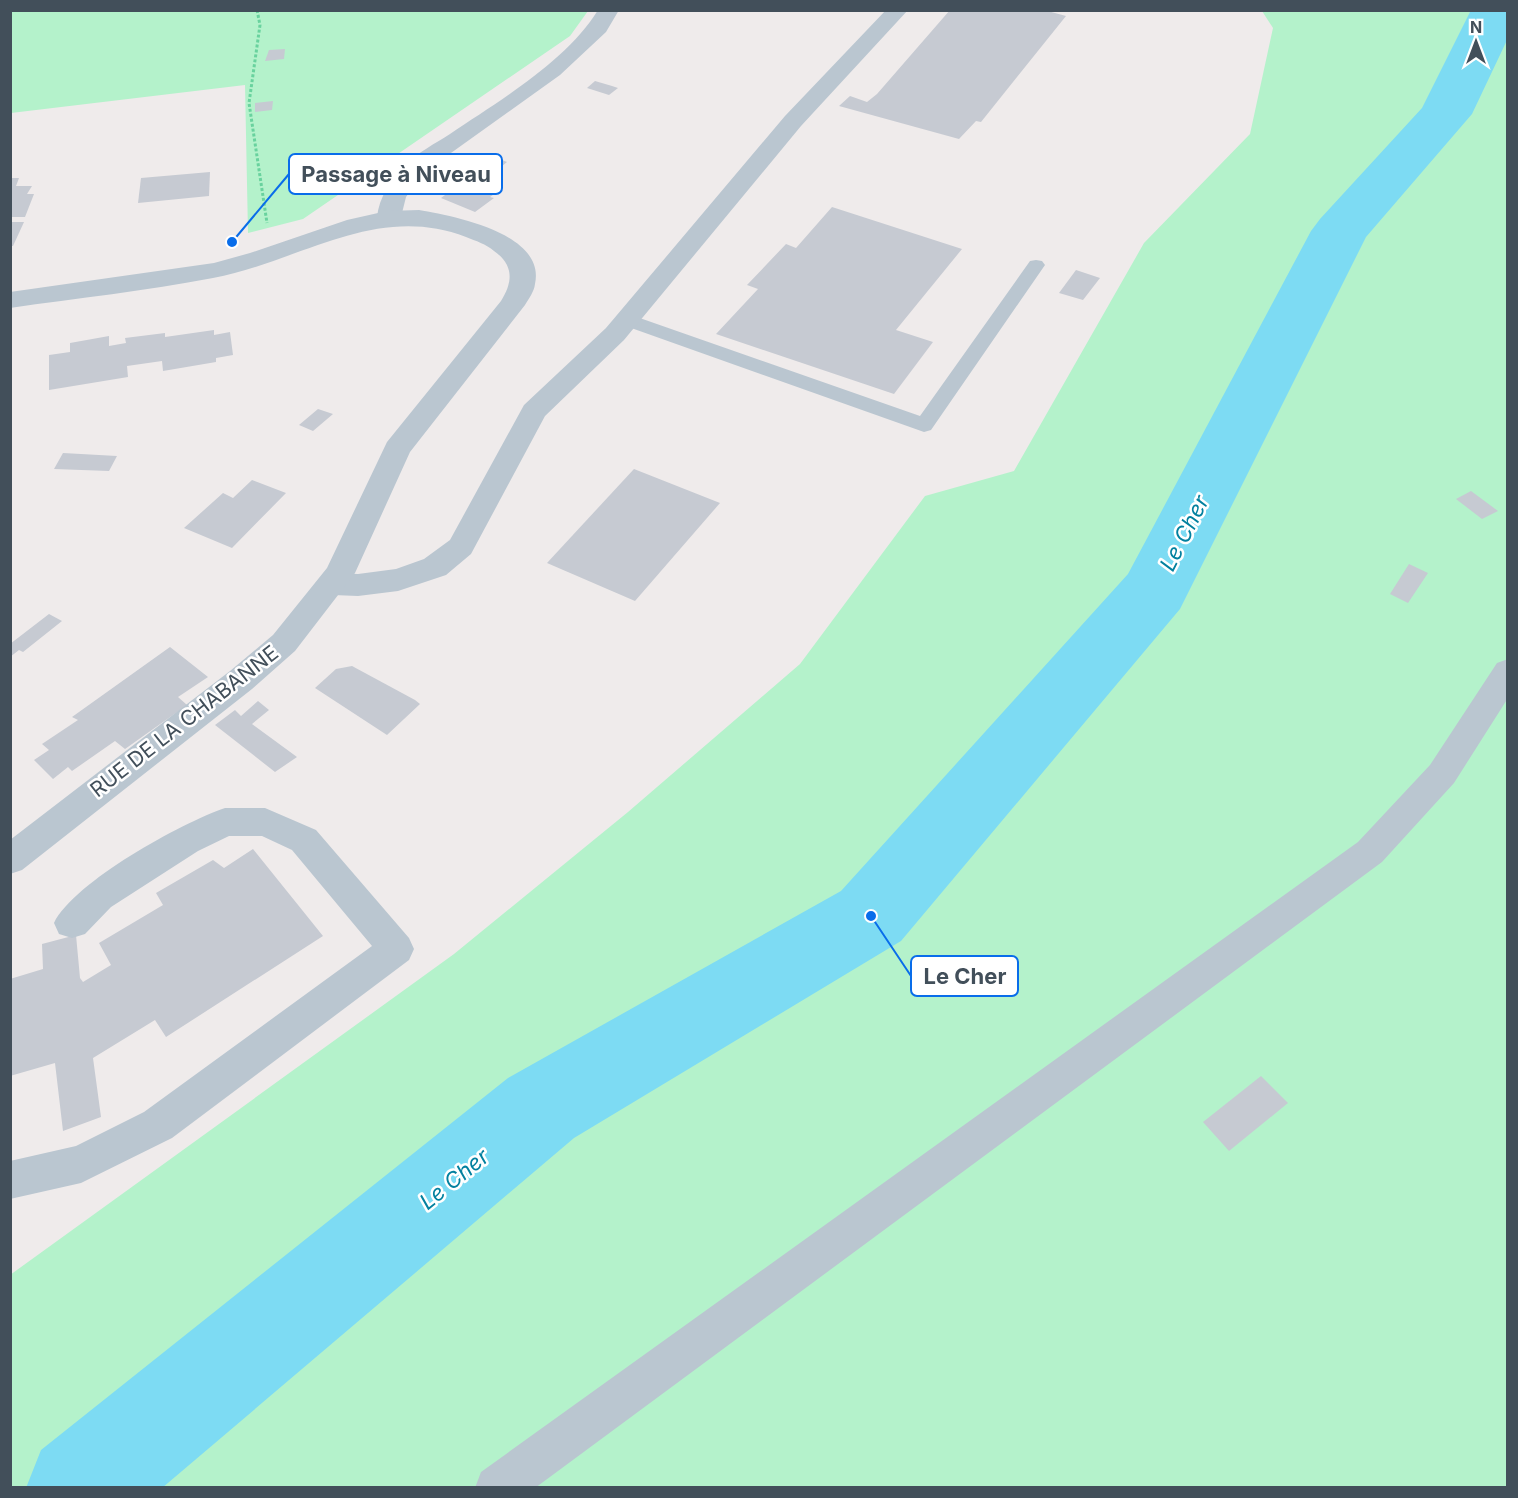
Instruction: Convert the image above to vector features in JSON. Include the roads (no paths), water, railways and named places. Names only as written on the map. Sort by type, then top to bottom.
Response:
[{"type":"street","points":[[389,217],[389,207],[399,186],[415,168],[562,62],[593,34],[609,10]]},
{"type":"street","points":[[333,584],[358,585],[398,580],[435,567],[461,547],[534,411],[627,320],[793,121],[898,10]]},
{"type":"street","name":"RUE DE LA CHABANNE","points":[[10,300],[222,269],[351,224],[389,217],[445,220],[483,234],[506,246],[519,261],[523,280],[513,305],[397,449],[340,573],[284,643],[241,680],[118,773],[10,860]]},
{"type":"street","points":[[497,1488],[1370,852],[1443,774],[1508,671]]},
{"type":"street","points":[[10,1180],[81,1164],[158,1125],[396,949],[304,840],[266,822],[225,822],[186,841],[98,896],[72,923]]},
{"type":"lane","points":[[627,320],[924,425],[1036,266]]},
{"type":"waterway","name":"Le Cher","points":[[79,1488],[541,1108],[871,916],[1155,591],[1340,231],[1445,114],[1496,10]]},
{"type":"place","name":"Passage à Niveau","points":[[232,242]]},
{"type":"place","name":"Le Cher","points":[[871,916]]}]
